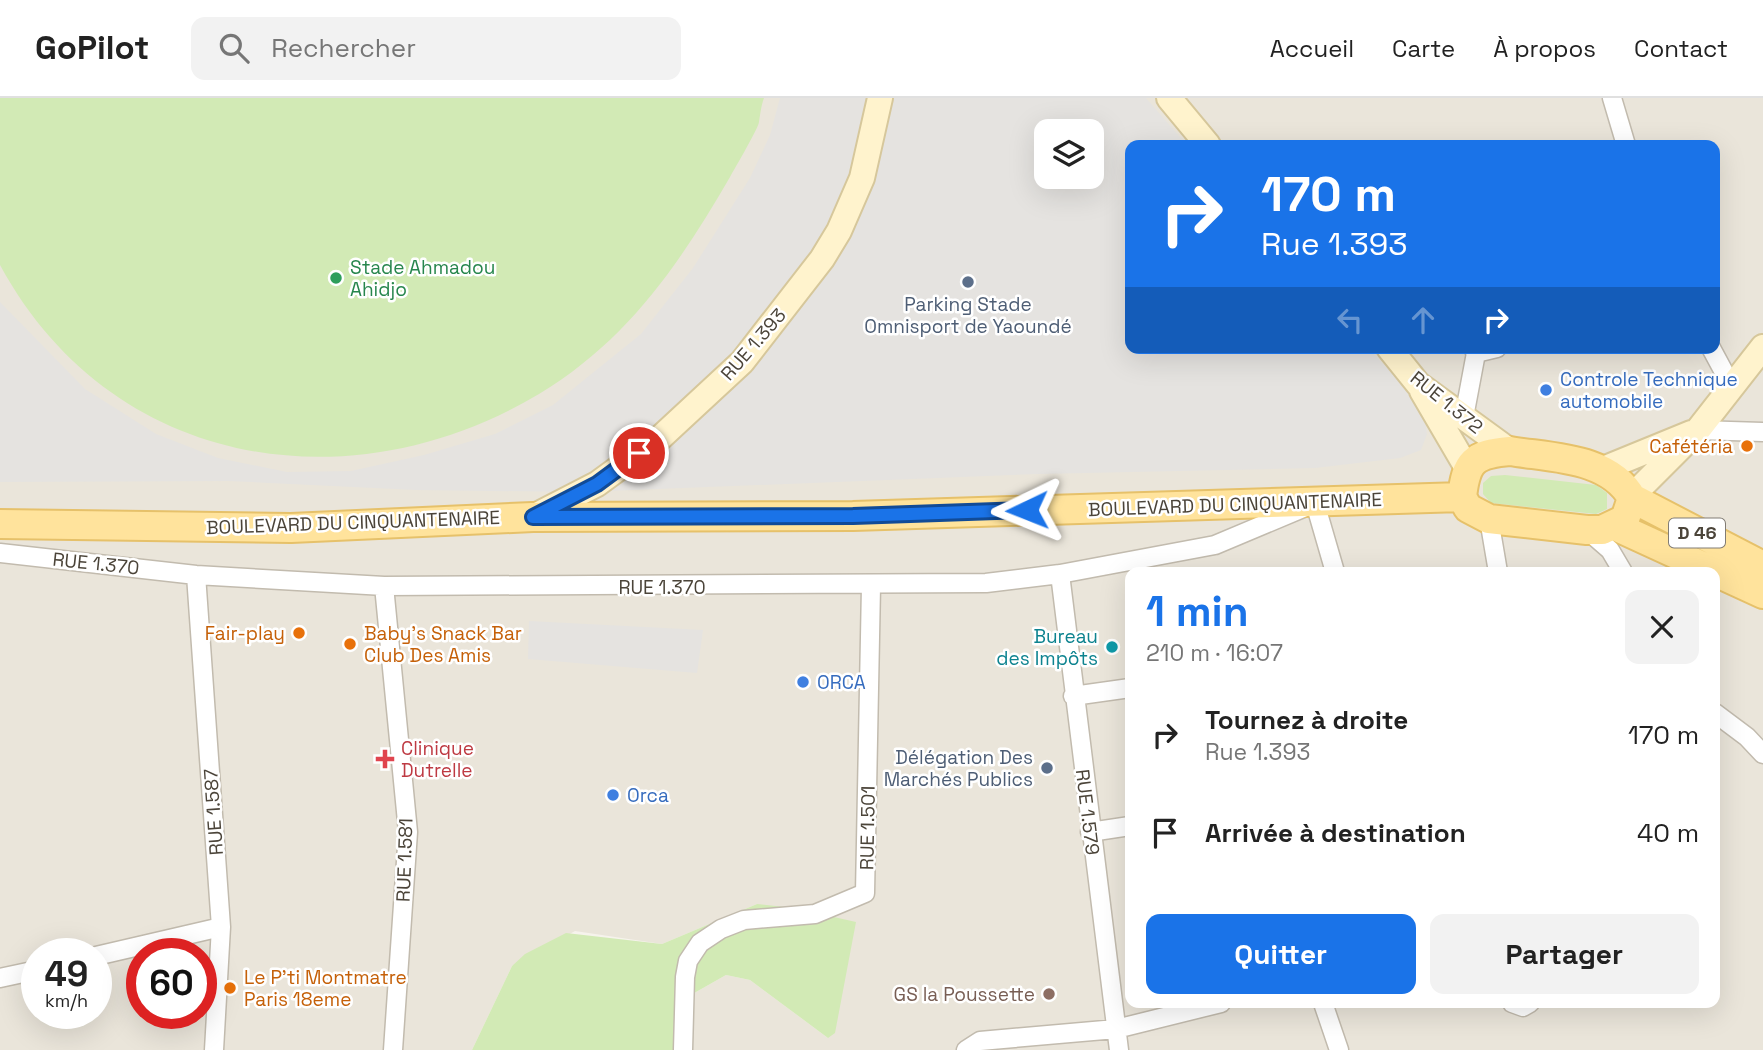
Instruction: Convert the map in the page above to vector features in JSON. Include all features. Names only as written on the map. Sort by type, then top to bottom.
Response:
[{"type":"main road","name":"RUE 1.393","points":[[533,517],[597,484],[660,438],[742,362],[822,259],[839,231],[862,178],[880,98]]},
{"type":"main road","points":[[1169,98],[1204,140]]},
{"type":"main road","points":[[1632,498],[1619,478],[1603,469],[1510,451],[1492,452],[1476,459],[1467,468],[1462,497],[1468,508],[1489,519],[1587,530],[1615,526],[1625,519],[1632,498],[1698,430],[1763,347]]},
{"type":"main road","name":"RUE 1.372","points":[[1394,354],[1419,384],[1510,451]]},
{"type":"main road","points":[[1419,384],[1467,468]]},
{"type":"main road","points":[[1603,469],[1698,430]]},
{"type":"main road","name":"BOULEVARD DU CINQUANTENAIRE","points":[[0,524],[291,528],[533,517],[853,516],[1462,497]]},
{"type":"main road","name":"D 46","points":[[1632,498],[1763,566]]},
{"type":"main road","points":[[1615,526],[1704,567]]},
{"type":"main road","points":[[1720,574],[1763,594]]},
{"type":"street","points":[[1612,98],[1625,140]]},
{"type":"street","points":[[1464,417],[1474,354]]},
{"type":"street","points":[[1714,354],[1732,387]]},
{"type":"street","points":[[1698,430],[1763,432]]},
{"type":"street","points":[[1315,503],[1334,567]]},
{"type":"street","name":"RUE 1.370","points":[[0,552],[196,575],[384,586],[871,586],[986,583],[1060,574],[1215,545],[1315,503]]},
{"type":"street","points":[[1489,519],[1497,567]]},
{"type":"street","points":[[1587,530],[1609,550],[1620,567]]},
{"type":"street","name":"RUE 1.579","points":[[1060,574],[1073,696],[1119,1050]]},
{"type":"street","name":"RUE 1.587","points":[[196,575],[221,927],[214,1050]]},
{"type":"street","name":"RUE 1.581","points":[[384,586],[408,832],[394,1050]]},
{"type":"street","name":"RUE 1.501","points":[[683,1050],[685,977],[688,961],[700,943],[721,929],[744,920],[815,914],[865,894],[871,586]]},
{"type":"street","points":[[1073,696],[1125,689]]},
{"type":"street","points":[[1720,717],[1747,737],[1763,754]]},
{"type":"street","points":[[1090,832],[1125,827]]},
{"type":"street","points":[[112,952],[221,927]]},
{"type":"street","points":[[0,978],[21,973]]},
{"type":"street","points":[[966,1050],[980,1041],[1116,1029],[1201,1008]]},
{"type":"street","points":[[1325,1008],[1339,1050]]},
{"type":"shaded area","points":[[0,98],[1763,98],[1763,1050],[693,1050],[680,1028],[689,996],[726,975],[750,980],[828,1038],[757,904],[662,944],[575,931],[512,966],[472,1050],[0,1050]]},
{"type":"shaded area","name":"Parking Stade Omnisport de Yaoundé","points":[[780,98],[1146,98],[1183,140],[1125,140],[1125,354],[1374,354],[1422,406],[1427,434],[1421,450],[1400,458],[1315,468],[1038,474],[582,492],[416,490],[228,481],[0,482],[0,302],[85,389],[156,434],[218,458],[287,472],[351,471],[424,455],[495,434],[553,405],[641,334],[693,268],[750,178],[770,135]]},
{"type":"shaded area","points":[[529,621],[703,630],[697,673],[528,659]]},
{"type":"green space","name":"Stade Ahmadou Ahidjo","points":[[0,98],[764,98],[759,122],[751,140],[691,241],[648,299],[599,350],[539,394],[465,430],[389,450],[313,457],[239,448],[168,425],[104,387],[47,334],[0,265]]},
{"type":"green space","points":[[1505,475],[1596,485],[1607,493],[1607,509],[1596,514],[1491,503],[1483,494],[1483,483],[1491,476]]},
{"type":"green space","points":[[757,904],[794,908],[856,922],[835,1033],[828,1038],[750,980],[726,975],[689,996],[680,1028],[693,1050],[472,1050],[512,966],[525,954],[566,933],[662,944]]},
{"type":"place","name":"Stade Ahmadou Ahidjo","points":[[336,278]]},
{"type":"place","name":"Parking Stade Omnisport de Yaoundé","points":[[968,282]]},
{"type":"place","name":"Controle Technique automobile","points":[[1546,390]]},
{"type":"place","name":"Cafétéria","points":[[1747,446]]},
{"type":"place","name":"Fair-play","points":[[299,633]]},
{"type":"place","name":"Baby's Snack Bar Club Des Amis","points":[[350,644]]},
{"type":"place","name":"Bureau des Impôts","points":[[1112,647]]},
{"type":"place","name":"ORCA","points":[[803,682]]},
{"type":"place","name":"Clinique Dutrelle","points":[[385,759]]},
{"type":"place","name":"Délégation Des Marchés Publics","points":[[1047,768]]},
{"type":"place","name":"Orca","points":[[613,795]]},
{"type":"place","name":"Le P'ti Montmatre Paris 18eme","points":[[230,988]]},
{"type":"place","name":"GS la Poussette","points":[[1049,994]]},
{"type":"route","points":[[639,453],[597,484],[533,517],[853,516],[1027,510]]}]
